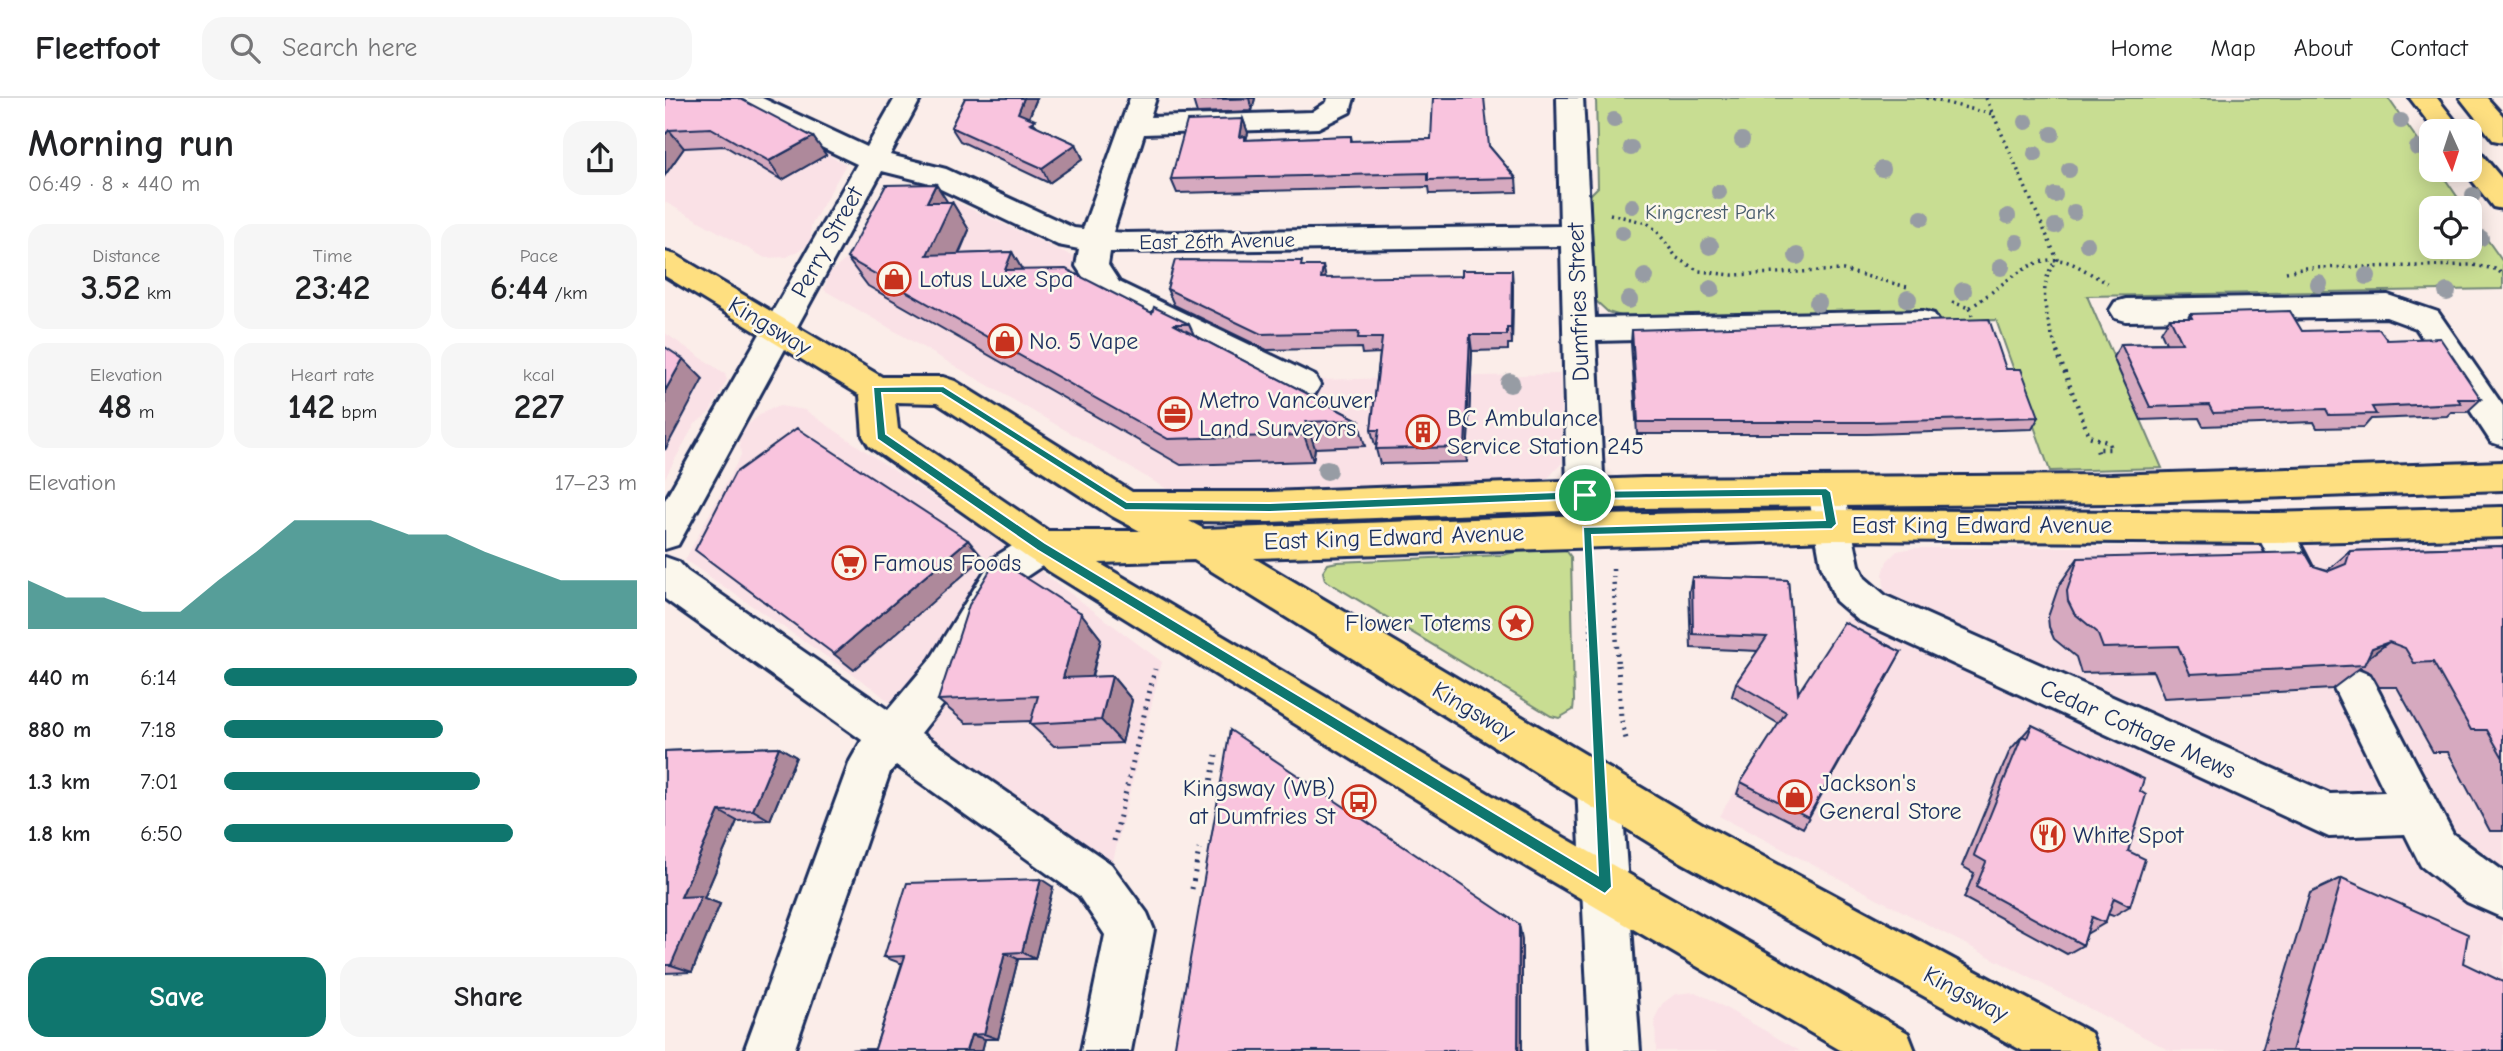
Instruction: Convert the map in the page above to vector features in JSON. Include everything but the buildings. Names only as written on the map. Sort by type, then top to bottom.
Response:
[{"type":"main road","points":[[2423,98],[2440,119]]},
{"type":"main road","points":[[2473,98],[2503,134]]},
{"type":"main road","points":[[2482,173],[2503,200]]},
{"type":"main road","name":"Kingsway","points":[[665,262],[876,389],[943,390],[1125,506],[1199,544],[1690,842],[2073,1051]]},
{"type":"main road","points":[[876,389],[881,436],[1041,547],[1605,887],[1890,1051]]},
{"type":"main road","name":"East King Edward Avenue","points":[[1125,506],[1586,513],[1829,508],[2111,489],[2503,476]]},
{"type":"main road","name":"East King Edward Avenue","points":[[1829,508],[2273,528],[2503,522]]},
{"type":"main road","name":"East King Edward Avenue","points":[[1041,547],[1199,544],[1586,513]]},
{"type":"street","name":"East 26th Avenue","points":[[741,98],[874,160],[936,175],[1069,237],[1095,241],[1575,236]]},
{"type":"street","name":"Perry Street","points":[[665,534],[908,98]]},
{"type":"street","points":[[1143,98],[1100,217],[1092,266],[1108,290],[1303,385]]},
{"type":"street","points":[[1133,126],[1318,120],[1340,106],[1341,98]]},
{"type":"street","name":"Dumfries Street","points":[[1570,98],[1586,513]]},
{"type":"street","points":[[2119,298],[2388,306],[2427,320],[2503,433]]},
{"type":"street","points":[[1579,330],[1971,314]]},
{"type":"street","name":"Cedar Cottage Mews","points":[[1829,508],[1840,565],[1850,589],[1872,608],[2329,816],[2417,812]]},
{"type":"street","points":[[2273,528],[2299,579]]},
{"type":"street","points":[[769,1051],[872,761],[944,673],[1007,569],[1041,547]]},
{"type":"street","points":[[665,573],[673,583],[1095,880],[1130,930],[1106,1051]]},
{"type":"street","points":[[2354,688],[2437,850],[2483,886],[2503,895]]},
{"type":"street","points":[[1599,786],[1615,1051]]},
{"type":"path","points":[[1926,98],[1992,114]]},
{"type":"path","points":[[1986,98],[2057,258],[2119,298]]},
{"type":"path","points":[[1602,214],[1640,216],[1658,228],[1680,261],[1698,271],[1747,274],[1833,269],[1878,276],[1917,290]]},
{"type":"path","points":[[1943,299],[1971,314],[2034,264],[2057,258]]},
{"type":"path","points":[[2057,258],[2045,275],[2045,298],[2050,324],[2088,436],[2109,443],[2111,449],[2097,449],[2101,460]]},
{"type":"path","points":[[2280,273],[2306,268],[2473,265],[2494,269],[2503,274]]},
{"type":"path","points":[[1586,513],[1599,786]]},
{"type":"path","points":[[1613,564],[1621,718],[1627,743]]},
{"type":"path","points":[[1095,880],[1110,858],[1156,668]]},
{"type":"path","points":[[1210,788],[1216,755]]},
{"type":"path","points":[[1192,889],[1199,849]]},
{"type":"shaded area","points":[[665,98],[836,145],[830,156],[846,164],[811,226],[811,239],[805,247],[787,257],[765,258],[665,202]]},
{"type":"shaded area","points":[[930,190],[1079,259],[1080,264],[1071,273],[1316,380],[1560,374],[1562,463],[1546,480],[1530,484],[1194,496],[1174,493],[824,290],[829,273],[848,258],[878,198],[886,191]]},
{"type":"shaded area","points":[[665,333],[725,374],[727,380],[710,412],[694,425],[665,478]]},
{"type":"shaded area","points":[[780,406],[805,410],[1023,558],[1162,662],[1105,893],[1095,880],[874,689],[685,560],[741,455],[739,440],[746,426],[766,410]]},
{"type":"shaded area","points":[[2503,544],[2503,1051],[2171,1051],[1719,816],[1847,617],[1884,587],[1883,574],[1887,561],[1897,551],[1914,548]]},
{"type":"shaded area","points":[[1695,992],[1800,1051],[1656,1051],[1655,1018],[1662,1004],[1675,994]]},
{"type":"green space","name":"Kingcrest Park","points":[[1596,98],[2388,98],[2419,142],[2419,182],[2447,182],[2457,196],[2419,196],[2419,259],[2482,259],[2482,232],[2503,262],[2503,289],[2087,296],[2162,468],[2050,471],[1996,320],[1631,328],[1631,319],[1608,312],[1595,300],[1590,195],[1598,187]]},
{"type":"green space","points":[[1509,511],[1531,515],[1284,527],[1274,522]]},
{"type":"green space","points":[[1539,547],[1565,549],[1571,557],[1574,701],[1573,710],[1559,718],[1551,716],[1325,580],[1323,572],[1328,564],[1337,562],[1502,555]]},
{"type":"place","name":"Lotus Luxe Spa","points":[[894,279]]},
{"type":"place","name":"No. 5 Vape","points":[[1005,341]]},
{"type":"place","name":"Metro Vancouver Land Surveyors","points":[[1175,414]]},
{"type":"place","name":"BC Ambulance Service Station 245","points":[[1423,432]]},
{"type":"place","name":"Famous Foods","points":[[849,563]]},
{"type":"place","name":"Flower Totems","points":[[1516,623]]},
{"type":"place","name":"Jackson's General Store","points":[[1795,797]]},
{"type":"place","name":"Kingsway (WB) at Dumfries St","points":[[1359,802]]},
{"type":"place","name":"White Spot","points":[[2048,835]]},
{"type":"route","points":[[876,389],[943,390],[1125,506],[1229,508],[1585,495],[1826,492],[1832,524],[1587,531],[1605,887],[1041,547],[881,436],[876,389]]}]
